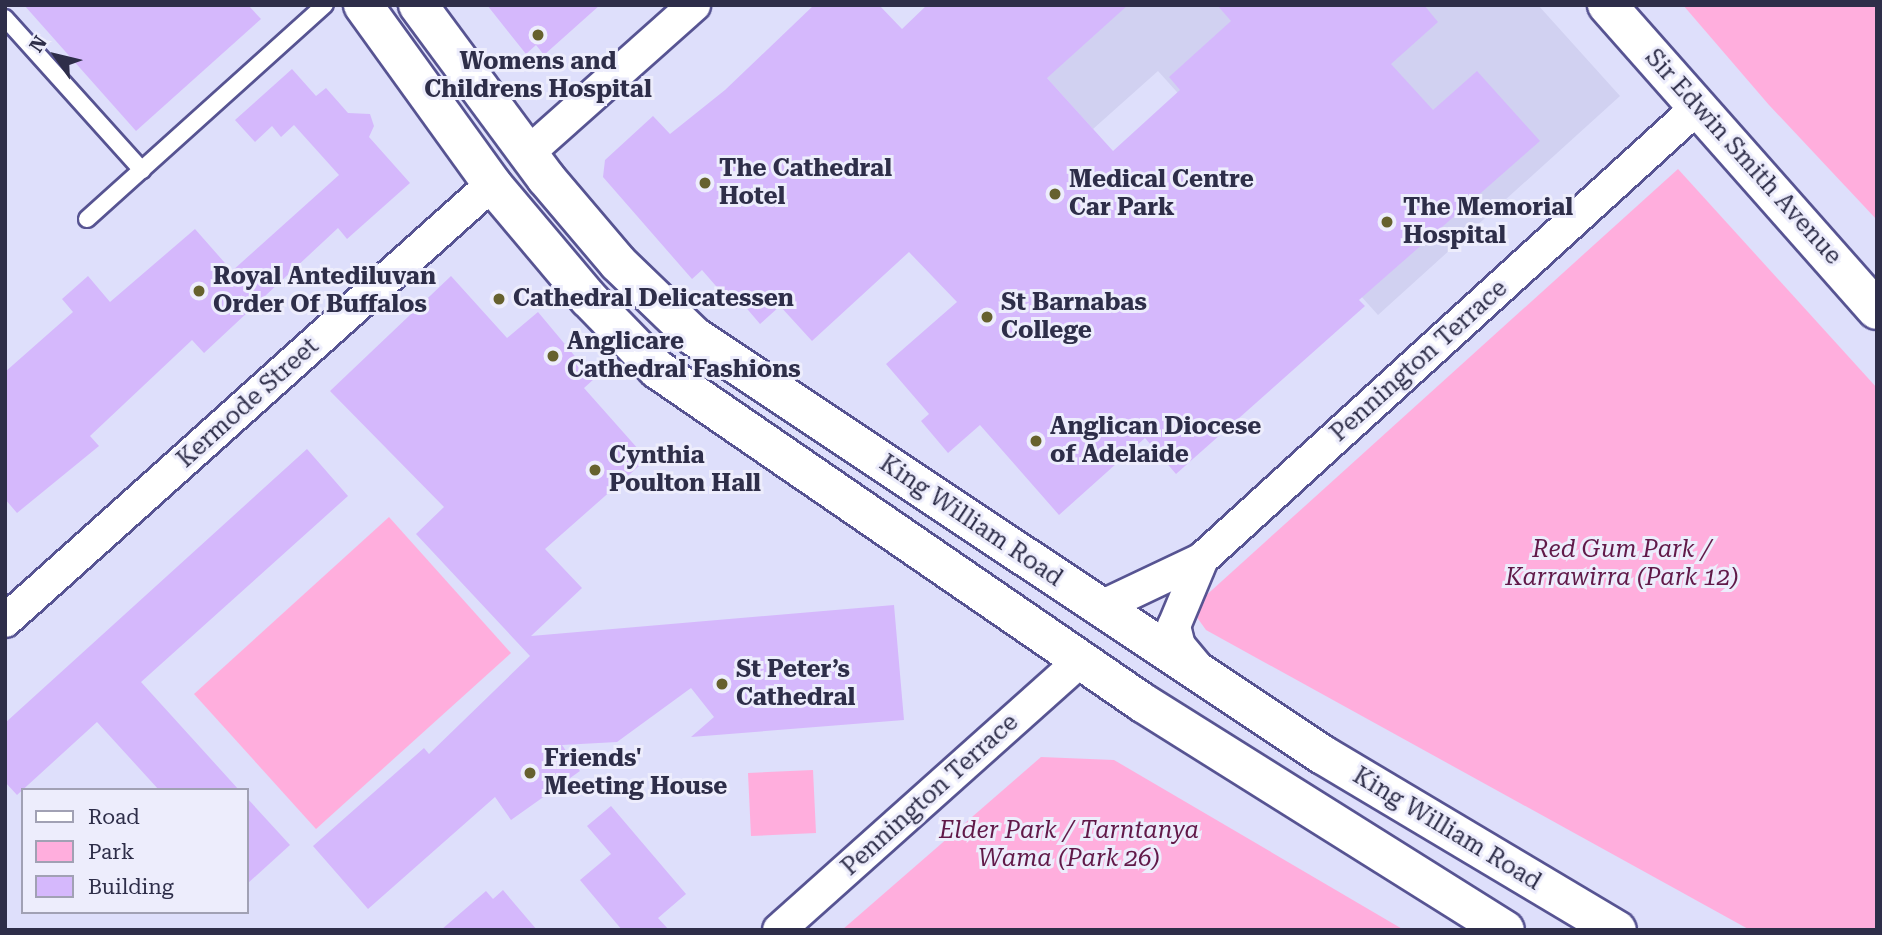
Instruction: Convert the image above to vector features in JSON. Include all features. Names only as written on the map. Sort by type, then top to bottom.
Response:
[{"type":"main road","points":[[363,5],[492,184],[589,299],[657,369],[1080,661],[1505,930]]},
{"type":"main road","name":"King William Road","points":[[418,5],[527,154],[618,263],[695,337],[1099,608],[1346,769],[1617,930]]},
{"type":"main road","name":"Sir Edwin Smith Avenue","points":[[1607,5],[1877,310]]},
{"type":"main road","points":[[1080,661],[1125,649],[1198,672]]},
{"type":"street","points":[[527,154],[694,5]]},
{"type":"street","name":"Pennington Terrace","points":[[1099,608],[1202,559],[1699,106]]},
{"type":"street","name":"Kermode Street","points":[[5,621],[492,184]]},
{"type":"street","name":"Pennington Terrace","points":[[1198,672],[1174,636],[1176,614],[1202,559]]},
{"type":"street","name":"Pennington Terrace","points":[[779,930],[1080,661]]},
{"type":"lane","points":[[87,219],[325,5]]},
{"type":"lane","points":[[5,18],[142,170]]},
{"type":"shaded area","name":"The Memorial Hospital","points":[[981,5],[1538,5],[1620,96],[1378,315],[1158,71],[1093,129]]},
{"type":"green space","points":[[1683,5],[1877,5],[1877,220],[1769,105]]},
{"type":"green space","name":"Red Gum Park / Karrawirra (Park 12)","points":[[1678,169],[1877,388],[1877,930],[1750,930],[1206,630],[1191,609]]},
{"type":"green space","points":[[389,517],[511,653],[316,829],[194,694]]},
{"type":"green space","name":"Elder Park / Tarntanya Wama (Park 26)","points":[[1041,757],[1114,760],[1404,930],[842,930]]},
{"type":"green space","points":[[813,770],[816,833],[751,836],[748,773]]},
{"type":"building","points":[[24,5],[248,5],[261,19],[136,131]]},
{"type":"building","name":"Womens and Childrens Hospital","points":[[487,5],[600,5],[544,55],[536,45],[526,54]]},
{"type":"building","points":[[814,5],[879,5],[902,29],[927,5],[1128,5],[1047,78],[1113,151],[1180,90],[1169,77],[1231,21],[1217,5],[1424,5],[1438,22],[1391,64],[1433,110],[1477,71],[1540,141],[1359,300],[1365,306],[1176,474],[1145,438],[1059,515],[980,425],[948,453],[921,421],[929,414],[886,364],[957,302],[909,252],[812,341],[780,306],[760,324],[743,304],[736,309],[702,270],[692,279],[603,177],[605,160],[653,116],[670,134],[725,90]]},
{"type":"building","points":[[292,69],[316,96],[326,88],[348,113],[370,114],[374,126],[369,137],[410,183],[347,239],[338,228],[204,353],[192,340],[90,436],[99,446],[17,513],[5,499],[5,372],[73,312],[62,299],[88,276],[110,302],[195,229],[232,271],[339,175],[294,125],[281,137],[272,126],[255,142],[235,120]]},
{"type":"building","points":[[451,276],[507,338],[538,312],[594,379],[584,388],[647,459],[545,549],[582,588],[531,636],[894,605],[904,720],[691,737],[714,717],[691,688],[617,742],[562,745],[580,771],[511,820],[495,797],[368,909],[313,846],[424,748],[429,754],[530,656],[416,534],[444,507],[330,391]]},
{"type":"building","points":[[307,449],[348,496],[141,682],[237,788],[157,788],[97,722],[25,788],[21,788],[17,795],[5,782],[5,723]]},
{"type":"building","points":[[248,799],[290,845],[248,883]]},
{"type":"building","points":[[611,806],[686,894],[658,918],[669,930],[622,930],[580,880],[611,854],[587,826]]},
{"type":"building","points":[[503,890],[537,930],[441,930],[486,891],[493,899]]},
{"type":"place","name":"Womens and Childrens Hospital","points":[[538,35]]},
{"type":"place","name":"The Cathedral Hotel","points":[[705,183]]},
{"type":"place","name":"Medical Centre Car Park","points":[[1055,194]]},
{"type":"place","name":"The Memorial Hospital","points":[[1387,222]]},
{"type":"place","name":"Royal Antediluvan Order Of Buffalos","points":[[199,291]]},
{"type":"place","name":"Cathedral Delicatessen","points":[[499,299]]},
{"type":"place","name":"St Barnabas College","points":[[987,317]]},
{"type":"place","name":"Anglicare Cathedral Fashions","points":[[553,356]]},
{"type":"place","name":"Anglican Diocese of Adelaide","points":[[1036,441]]},
{"type":"place","name":"Cynthia Poulton Hall","points":[[595,470]]},
{"type":"place","name":"St Peter’s Cathedral","points":[[722,684]]},
{"type":"place","name":"Friends' Meeting House","points":[[530,773]]}]
